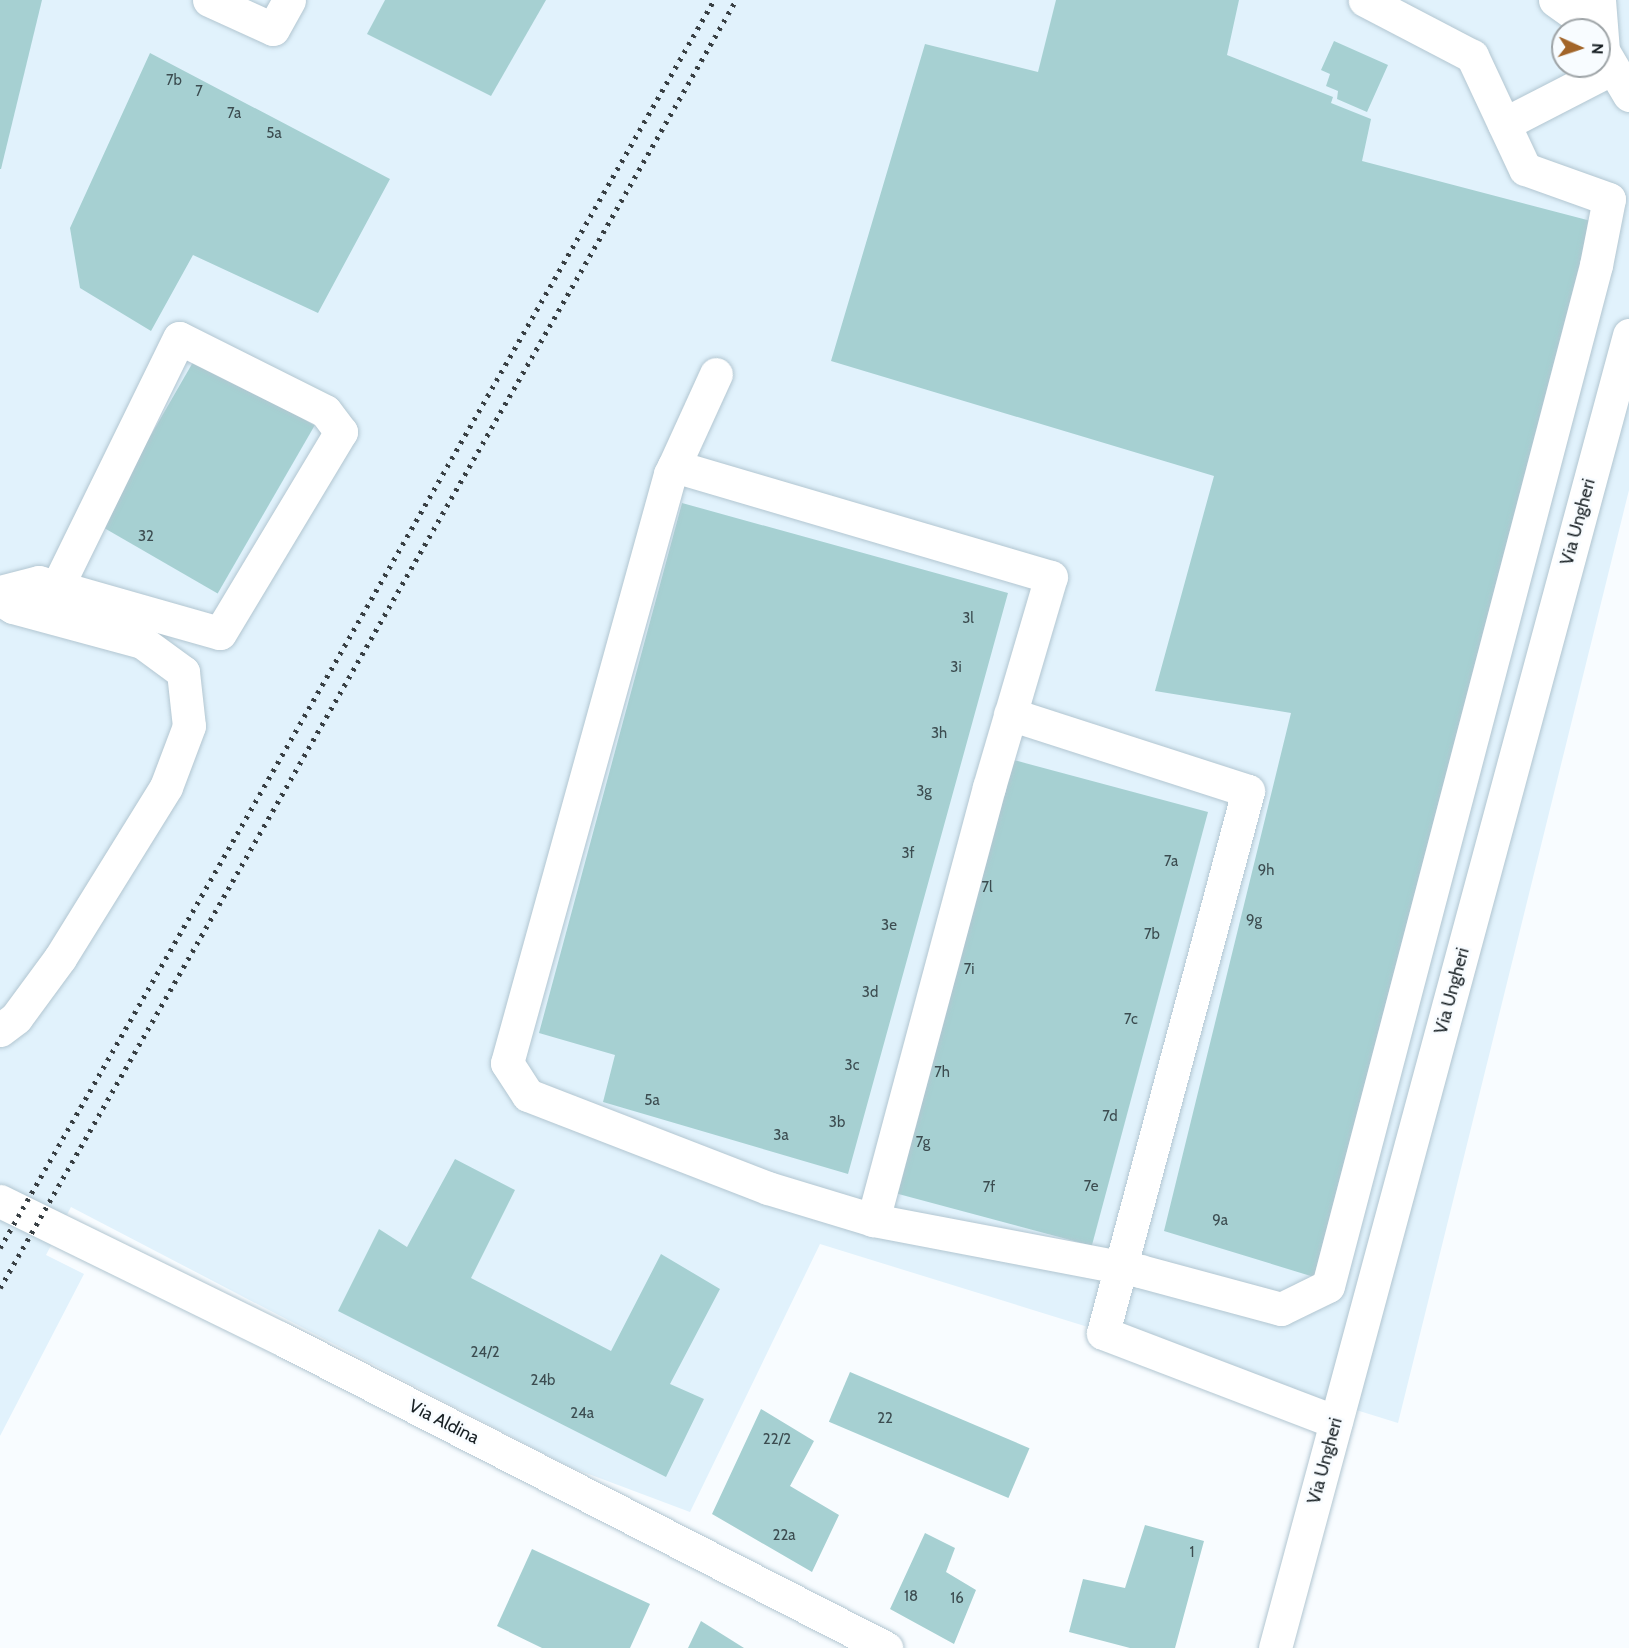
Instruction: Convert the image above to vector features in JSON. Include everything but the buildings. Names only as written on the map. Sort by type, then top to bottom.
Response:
[{"type":"street","points":[[209,0],[273,29],[289,0]]},
{"type":"street","points":[[716,374],[674,466],[507,1063],[528,1095],[768,1188],[873,1220],[1120,1268],[1281,1309],[1328,1286],[1596,265],[1609,199],[1525,169],[1472,56],[1365,0]]},
{"type":"street","points":[[1555,0],[1580,18]]},
{"type":"street","points":[[1598,18],[1599,0]]},
{"type":"street","points":[[1504,124],[1620,82],[1611,61]]},
{"type":"street","name":"Via Ungheri","points":[[1275,1648],[1629,335]]},
{"type":"street","points":[[0,592],[39,582],[220,633],[341,432],[325,411],[179,338],[57,587]]},
{"type":"street","points":[[674,466],[1051,577],[1010,714],[873,1220]]},
{"type":"street","points":[[0,599],[13,607],[142,642],[183,672],[189,726],[160,797],[60,958],[16,1018],[0,1030]]},
{"type":"street","points":[[1010,714],[1248,791],[1103,1333],[1336,1422]]},
{"type":"street","name":"Via Aldina","points":[[0,1201],[280,1338],[886,1648]]},
{"type":"shaded area","points":[[0,0],[1629,0],[1629,490],[1398,1423],[820,1244],[690,1512],[570,1467],[71,1207],[46,1255],[84,1274],[0,1436]]},
{"type":"railway","points":[[0,1248],[714,0]]},
{"type":"railway","points":[[0,1288],[736,0]]}]
